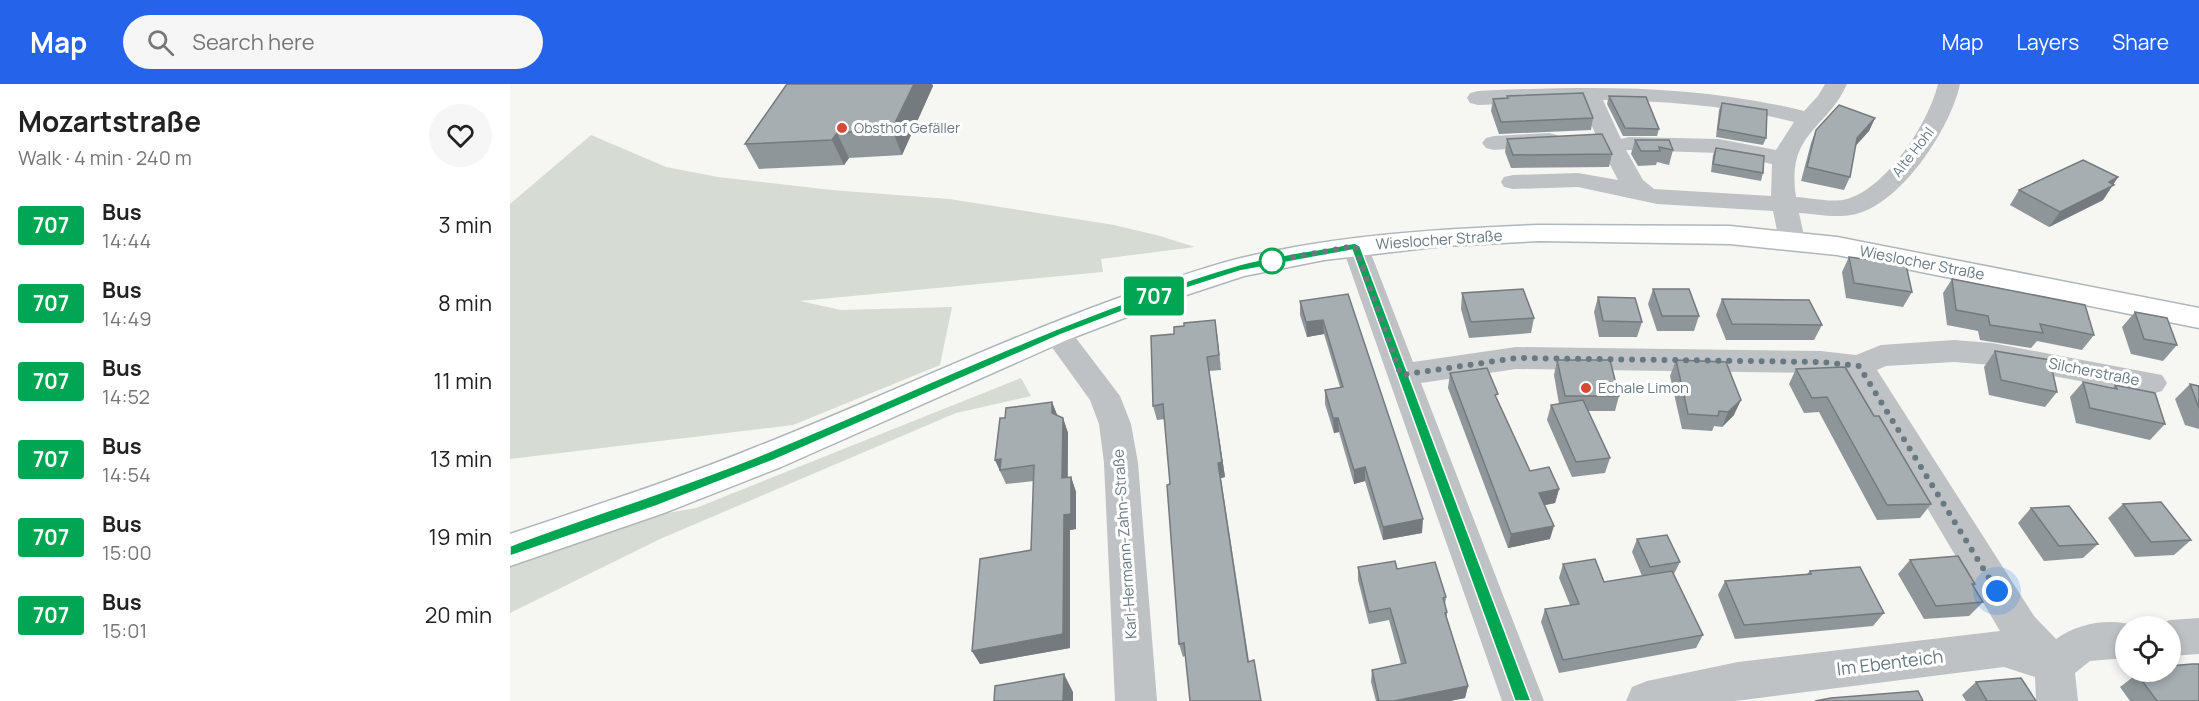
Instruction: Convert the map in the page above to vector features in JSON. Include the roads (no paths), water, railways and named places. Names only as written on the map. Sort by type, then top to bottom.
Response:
[{"type":"main road","name":"Wieslocher Straße","points":[[510,550],[651,502],[770,457],[1056,332],[1161,293],[1239,268],[1355,246],[1443,237],[1539,233],[1719,235],[1792,240],[1837,246],[2199,318]]},
{"type":"street","points":[[1792,240],[1785,205],[1783,159],[1808,119],[1833,94],[1836,84]]},
{"type":"street","name":"Alte Hohl","points":[[1513,182],[1578,180],[1662,197],[1849,208],[1864,203],[1899,174],[1936,122],[1948,97],[1949,84]]},
{"type":"street","points":[[1478,98],[1561,89],[1589,93],[1678,94],[1752,105],[1808,119]]},
{"type":"street","points":[[1589,93],[1596,140],[1639,191]]},
{"type":"street","points":[[1494,143],[1596,140],[1719,146],[1783,159]]},
{"type":"street","points":[[1355,246],[1523,701]]},
{"type":"street","name":"Karl-Hermann-Zahn-Straße","points":[[1056,332],[1104,396],[1115,424],[1121,464],[1136,701]]},
{"type":"street","name":"Silcherstraße","points":[[1859,366],[1881,357],[1954,351],[1992,354],[2151,383]]},
{"type":"street","points":[[1401,375],[1516,358],[1821,362],[1859,366],[2056,683],[2082,643],[2115,641]]},
{"type":"street","points":[[2181,637],[2199,636]]},
{"type":"street","name":"Im Ebenteich","points":[[1647,701],[1738,681],[2004,649],[2056,683]]},
{"type":"place","name":"Obsthof Gefäller","points":[[842,128]]},
{"type":"place","name":"Echale Limon","points":[[1586,388]]}]
